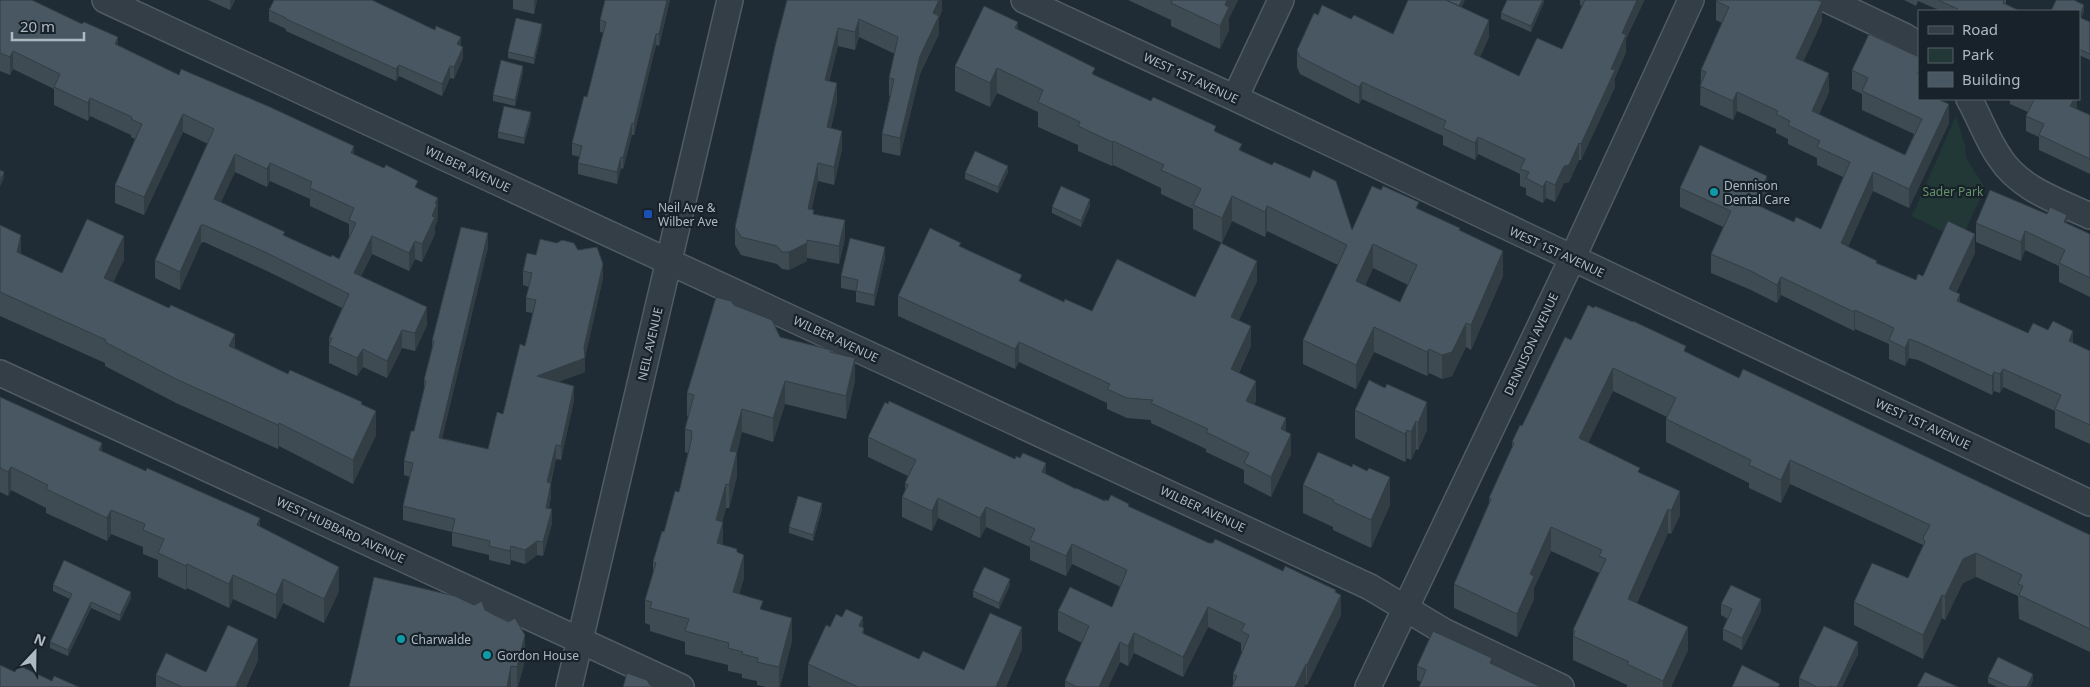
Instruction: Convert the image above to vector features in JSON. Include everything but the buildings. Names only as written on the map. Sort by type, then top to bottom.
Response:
[{"type":"street","name":"WILBER AVENUE","points":[[106,0],[1298,553],[1370,587],[1445,632],[1561,687]]},
{"type":"street","name":"NEIL AVENUE","points":[[568,687],[730,0]]},
{"type":"street","name":"WEST 1ST AVENUE","points":[[1024,0],[2090,503]]},
{"type":"street","points":[[1235,98],[1282,0]]},
{"type":"street","name":"DENNISON AVENUE","points":[[1368,687],[1572,259],[1691,0]]},
{"type":"street","points":[[1828,0],[1918,44]]},
{"type":"street","points":[[1970,100],[2000,158],[2018,180],[2090,216]]},
{"type":"street","name":"WEST HUBBARD AVENUE","points":[[0,373],[681,687]]},
{"type":"green space","name":"Sader Park","points":[[1956,116],[1965,146],[1966,158],[1985,188],[1961,240],[1912,216]]},
{"type":"place","name":"Dennison Dental Care","points":[[1714,192]]},
{"type":"place","name":"Neil Ave & Wilber Ave","points":[[648,214]]},
{"type":"place","name":"Charwalde","points":[[401,639]]},
{"type":"place","name":"Gordon House","points":[[487,655]]}]
